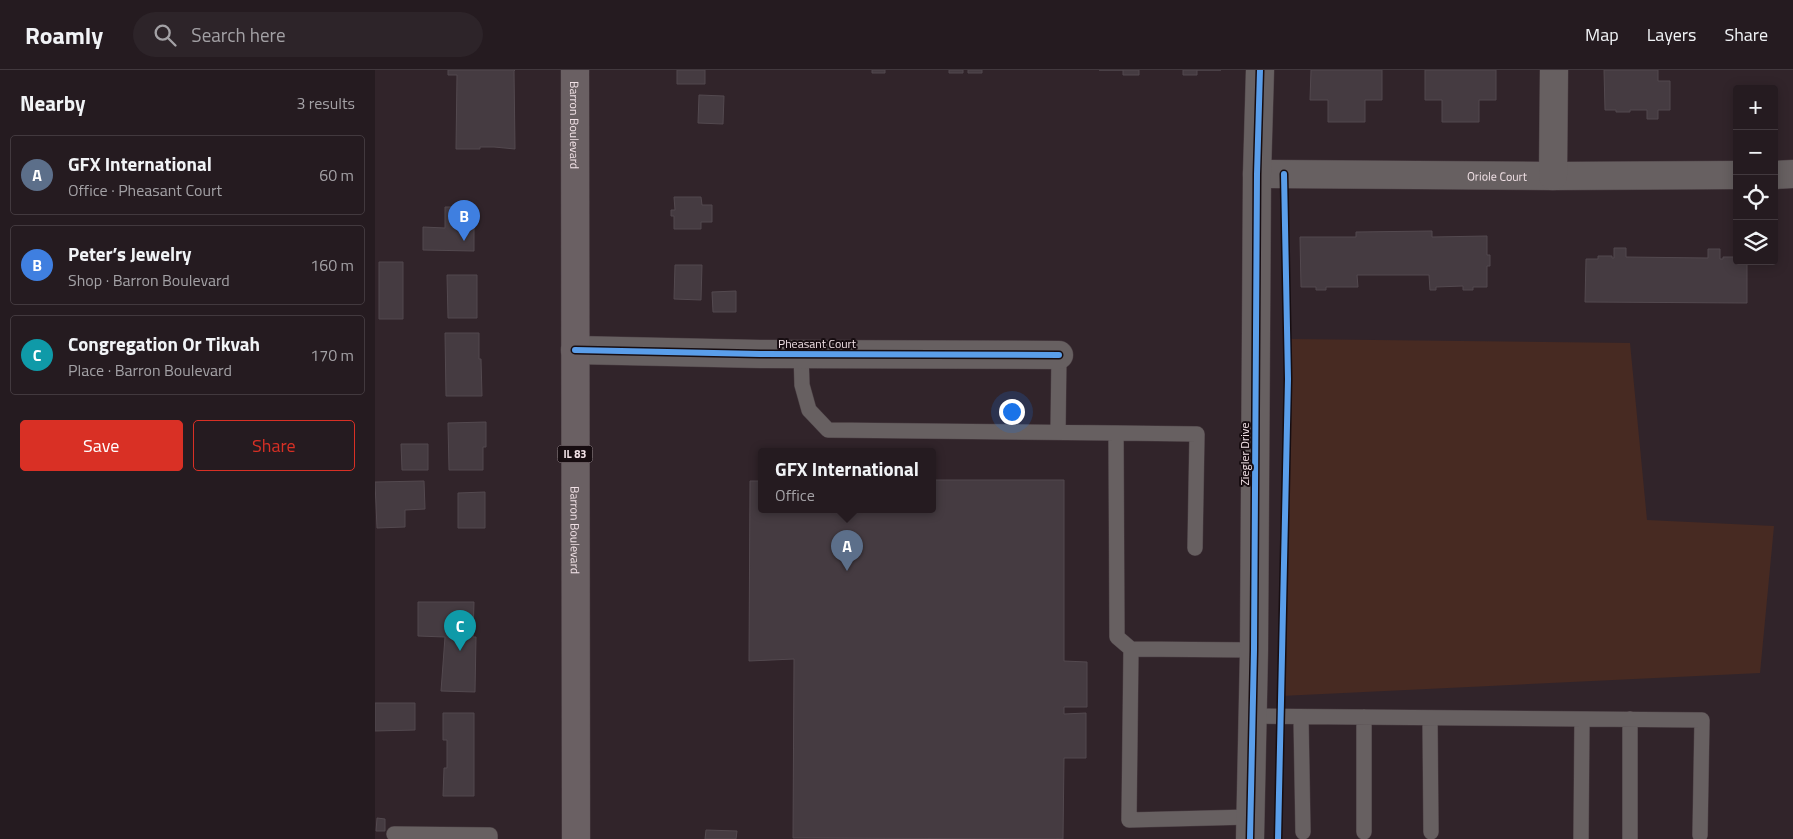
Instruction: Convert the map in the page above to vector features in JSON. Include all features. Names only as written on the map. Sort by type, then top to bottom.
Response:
[{"type":"main road","name":"Barron Boulevard","points":[[575,70],[576,839]]},
{"type":"street","name":"Ziegler Drive","points":[[1250,828],[1254,650],[1257,174],[1260,70]]},
{"type":"street","points":[[1553,176],[1554,70]]},
{"type":"street","name":"Oriole Court","points":[[1257,174],[1733,175]]},
{"type":"street","points":[[1778,174],[1793,174]]},
{"type":"street","name":"Pheasant Court","points":[[575,350],[801,354],[1059,355]]},
{"type":"lane","points":[[801,354],[802,385],[809,410],[828,430],[1197,434],[1195,548]]},
{"type":"lane","points":[[1058,432],[1059,355]]},
{"type":"lane","points":[[1116,433],[1117,636],[1131,649],[1254,650]]},
{"type":"lane","points":[[1131,649],[1129,820],[1250,828]]},
{"type":"lane","points":[[1253,716],[1702,720],[1700,835]]},
{"type":"lane","points":[[1301,717],[1303,832]]},
{"type":"lane","points":[[1364,717],[1365,832]]},
{"type":"lane","points":[[1431,718],[1431,832]]},
{"type":"lane","points":[[1581,719],[1581,839]]},
{"type":"lane","points":[[1630,719],[1630,838]]},
{"type":"lane","points":[[394,834],[490,834],[490,839]]},
{"type":"shaded area","points":[[1289,339],[1630,343],[1647,520],[1774,526],[1760,673],[1281,696]]},
{"type":"building","points":[[448,70],[515,70],[515,149],[480,147],[480,149],[456,149],[457,75],[448,75]]},
{"type":"building","points":[[677,70],[705,70],[705,84],[677,84]]},
{"type":"building","points":[[872,70],[885,70],[885,73],[872,73]]},
{"type":"building","points":[[949,70],[963,70],[963,73],[949,73]]},
{"type":"building","points":[[968,70],[982,70],[982,73],[968,73]]},
{"type":"building","points":[[1123,70],[1139,70],[1139,75],[1123,75]]},
{"type":"building","points":[[1183,70],[1197,70],[1197,75],[1183,75]]},
{"type":"building","points":[[1311,70],[1382,70],[1382,100],[1365,100],[1365,122],[1328,122],[1328,100],[1310,100]]},
{"type":"building","points":[[1425,70],[1496,70],[1496,100],[1479,100],[1479,122],[1442,122],[1442,100],[1425,100]]},
{"type":"building","points":[[1604,70],[1658,70],[1658,81],[1670,81],[1670,110],[1658,110],[1658,119],[1647,119],[1647,110],[1616,112],[1616,110],[1605,110]]},
{"type":"building","points":[[699,95],[724,96],[723,124],[698,123]]},
{"type":"building","points":[[674,197],[701,197],[702,205],[712,205],[712,222],[701,222],[701,229],[674,229],[674,216],[671,216],[671,210],[675,210]]},
{"type":"building","points":[[445,207],[474,207],[474,251],[423,250],[423,227],[445,228]]},
{"type":"building","points":[[1432,231],[1432,237],[1487,236],[1487,255],[1490,255],[1490,266],[1487,266],[1487,287],[1473,287],[1473,290],[1463,290],[1463,286],[1436,287],[1436,290],[1430,290],[1429,275],[1357,275],[1358,287],[1326,287],[1326,290],[1316,290],[1316,287],[1301,287],[1300,237],[1356,237],[1356,232]]},
{"type":"building","points":[[1614,248],[1626,248],[1626,257],[1708,258],[1708,249],[1720,249],[1720,259],[1723,259],[1723,257],[1733,257],[1733,265],[1747,265],[1747,303],[1585,302],[1586,259],[1598,259],[1598,256],[1612,256],[1614,258]]},
{"type":"building","points":[[379,262],[403,262],[403,319],[379,319]]},
{"type":"building","points":[[675,265],[702,265],[701,300],[674,299]]},
{"type":"building","points":[[447,275],[477,275],[477,318],[448,318]]},
{"type":"building","points":[[736,291],[736,312],[713,312],[712,292]]},
{"type":"building","points":[[445,333],[479,333],[482,396],[446,396]]},
{"type":"building","points":[[486,422],[486,447],[483,447],[483,470],[449,470],[448,423]]},
{"type":"building","points":[[401,444],[428,444],[428,470],[402,470]]},
{"type":"building","points":[[936,480],[1064,480],[1064,661],[1087,662],[1087,707],[1064,707],[1064,714],[1086,713],[1086,758],[1064,758],[1063,839],[793,838],[794,659],[749,661],[750,481],[758,481],[758,513],[936,513]]},
{"type":"building","points":[[424,481],[425,509],[405,510],[405,527],[377,528],[375,482]]},
{"type":"building","points":[[485,492],[485,528],[458,528],[458,493]]},
{"type":"building","points":[[418,602],[474,602],[473,637],[476,637],[475,692],[441,691],[445,637],[418,636]]},
{"type":"building","points":[[375,703],[415,703],[415,730],[375,731]]},
{"type":"building","points":[[443,713],[474,713],[474,796],[443,796],[444,768],[447,768],[447,740],[443,740]]},
{"type":"building","points":[[377,818],[385,819],[385,831],[376,831]]},
{"type":"building","points":[[706,830],[737,831],[736,839],[705,839]]},
{"type":"cycle path","points":[[1250,839],[1254,650],[1257,174],[1260,70]]},
{"type":"cycle path","points":[[1278,839],[1288,379],[1284,174]]},
{"type":"cycle path","points":[[575,350],[760,354],[1059,355]]},
{"type":"place","name":"Peter’s Jewelry","points":[[464,241]]},
{"type":"place","name":"GFX International","points":[[847,571]]},
{"type":"place","name":"Congregation Or Tikvah","points":[[460,651]]}]
